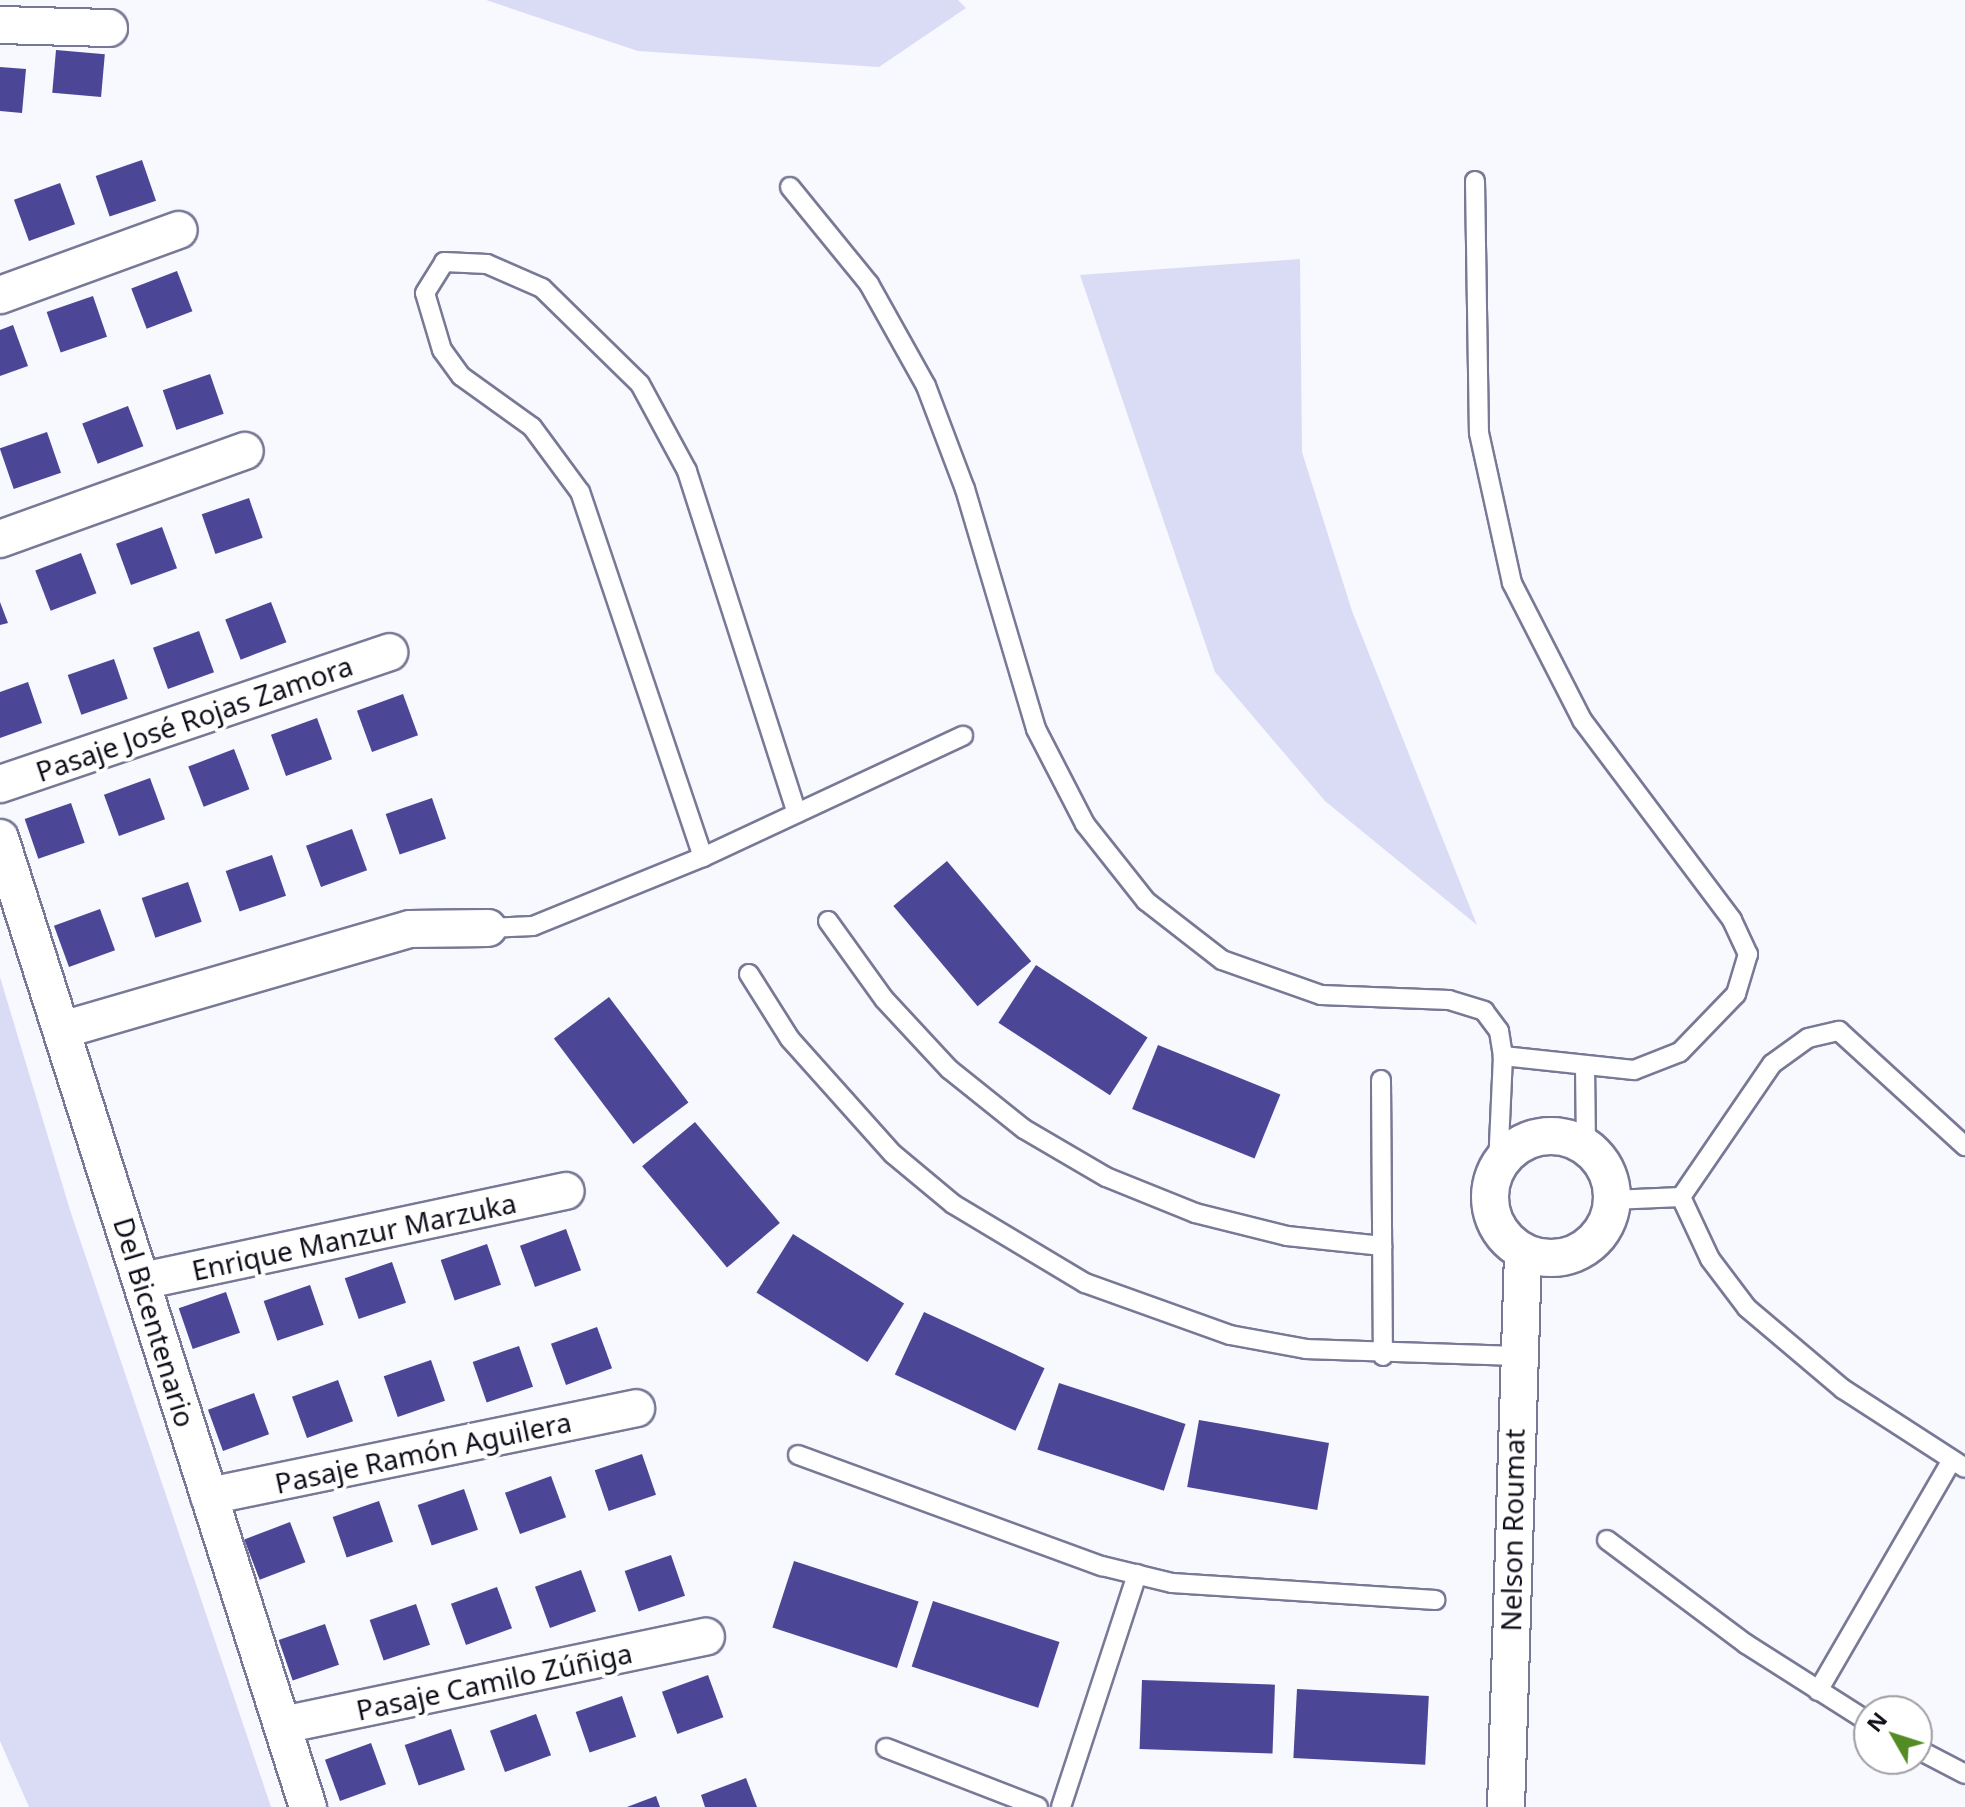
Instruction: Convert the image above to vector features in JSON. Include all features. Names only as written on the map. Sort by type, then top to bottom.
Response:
[{"type":"street","points":[[0,25],[109,28]]},
{"type":"street","points":[[0,295],[179,230]]},
{"type":"street","points":[[0,539],[245,451]]},
{"type":"street","name":"Pasaje José Rojas Zamora","points":[[0,784],[389,652]]},
{"type":"street","name":"Del Bicentenario","points":[[0,838],[308,1807]]},
{"type":"street","points":[[62,1030],[410,929],[488,928]]},
{"type":"street","points":[[1548,1135],[1586,1147],[1610,1179],[1612,1200],[1608,1220],[1582,1250],[1542,1259],[1523,1253],[1495,1223],[1491,1184],[1498,1166],[1511,1151],[1548,1135]]},
{"type":"street","name":"Enrique Manzur Marzuka","points":[[142,1281],[566,1191]]},
{"type":"street","name":"Nelson Roumat","points":[[1506,1807],[1516,1356],[1523,1253]]},
{"type":"street","name":"Pasaje Ramón Aguilera","points":[[209,1496],[636,1408]]},
{"type":"street","name":"Pasaje Camilo Zúñiga","points":[[283,1725],[706,1637]]},
{"type":"lane","points":[[1475,181],[1479,433],[1512,583],[1575,709],[1732,920],[1748,954],[1736,994],[1680,1052],[1634,1070],[1503,1056]]},
{"type":"lane","points":[[790,187],[869,284],[926,386],[965,489],[1036,729],[1115,864],[1183,935],[1222,960],[1321,995],[1411,996],[1474,1007],[1492,1019],[1503,1056],[1498,1166]]},
{"type":"lane","points":[[703,857],[580,492],[532,427],[461,376],[442,350],[425,293],[444,262],[487,264],[542,288],[640,384],[687,471],[797,813]]},
{"type":"lane","points":[[488,928],[533,926],[703,857],[963,736]]},
{"type":"lane","points":[[828,921],[884,999],[938,1057],[1024,1129],[1106,1177],[1195,1213],[1287,1236],[1382,1246]]},
{"type":"lane","points":[[749,974],[839,1099],[953,1204],[1017,1247],[1156,1313],[1230,1335],[1383,1356],[1516,1356]]},
{"type":"lane","points":[[1681,1197],[1772,1064],[1808,1038],[1839,1031],[1965,1146]]},
{"type":"lane","points":[[1585,1065],[1586,1147]]},
{"type":"lane","points":[[1381,1080],[1383,1356]]},
{"type":"lane","points":[[1612,1200],[1681,1197]]},
{"type":"lane","points":[[1681,1197],[1710,1259],[1747,1308],[1843,1389],[1958,1464],[1818,1691]]},
{"type":"lane","points":[[798,1455],[1137,1574],[1435,1600]]},
{"type":"lane","points":[[1607,1540],[1818,1691],[1853,1712]]},
{"type":"lane","points":[[1061,1807],[1137,1574]]},
{"type":"lane","points":[[886,1748],[1038,1807]]},
{"type":"lane","points":[[1933,1757],[1965,1774]]},
{"type":"shaded area","points":[[486,0],[958,0],[966,8],[879,67],[638,51]]},
{"type":"shaded area","points":[[1300,259],[1302,452],[1352,611],[1477,925],[1325,801],[1215,672],[1080,275]]},
{"type":"shaded area","points":[[0,977],[70,1210],[271,1807],[29,1807],[0,1741]]},
{"type":"building","points":[[56,50],[105,54],[101,97],[52,93]]},
{"type":"building","points":[[0,67],[26,69],[22,113],[0,111]]},
{"type":"building","points":[[142,160],[156,201],[110,217],[96,176]]},
{"type":"building","points":[[60,183],[75,224],[29,241],[14,200]]},
{"type":"building","points":[[177,271],[192,311],[147,329],[131,289]]},
{"type":"building","points":[[93,296],[107,337],[61,353],[47,312]]},
{"type":"building","points":[[13,325],[28,366],[0,376],[0,330]]},
{"type":"building","points":[[210,374],[224,414],[176,430],[163,390]]},
{"type":"building","points":[[128,406],[143,446],[98,464],[82,424]]},
{"type":"building","points":[[47,432],[61,473],[14,489],[0,448]]},
{"type":"building","points":[[249,498],[263,538],[215,554],[202,514]]},
{"type":"building","points":[[162,527],[177,568],[131,585],[116,544]]},
{"type":"building","points":[[81,553],[96,593],[51,611],[35,571]]},
{"type":"building","points":[[0,602],[8,623],[0,625]]},
{"type":"building","points":[[271,602],[286,642],[241,660],[225,620]]},
{"type":"building","points":[[199,631],[214,672],[168,689],[153,648]]},
{"type":"building","points":[[114,659],[128,699],[81,715],[68,675]]},
{"type":"building","points":[[28,682],[42,723],[0,738],[0,692]]},
{"type":"building","points":[[403,694],[418,735],[372,752],[357,711]]},
{"type":"building","points":[[317,718],[332,759],[286,776],[271,735]]},
{"type":"building","points":[[234,749],[249,789],[204,807],[188,767]]},
{"type":"building","points":[[150,778],[165,819],[119,836],[104,795]]},
{"type":"building","points":[[432,798],[446,839],[400,855],[386,814]]},
{"type":"building","points":[[71,803],[85,843],[38,859],[25,819]]},
{"type":"building","points":[[352,829],[367,870],[321,887],[306,846]]},
{"type":"building","points":[[272,855],[286,896],[240,912],[226,871]]},
{"type":"building","points":[[947,861],[1031,961],[978,1006],[893,906]]},
{"type":"building","points":[[188,882],[202,922],[155,938],[142,898]]},
{"type":"building","points":[[100,909],[115,950],[69,967],[54,926]]},
{"type":"building","points":[[1036,965],[1148,1037],[1110,1095],[998,1023]]},
{"type":"building","points":[[609,997],[688,1102],[633,1144],[554,1039]]},
{"type":"building","points":[[1158,1045],[1280,1094],[1255,1158],[1132,1109]]},
{"type":"building","points":[[695,1122],[780,1223],[727,1267],[642,1166]]},
{"type":"building","points":[[566,1229],[581,1270],[535,1287],[520,1246]]},
{"type":"building","points":[[793,1234],[904,1303],[868,1362],[756,1293]]},
{"type":"building","points":[[487,1244],[501,1285],[455,1301],[441,1260]]},
{"type":"building","points":[[392,1262],[406,1303],[359,1319],[345,1278]]},
{"type":"building","points":[[310,1285],[324,1325],[277,1341],[264,1301]]},
{"type":"building","points":[[226,1292],[240,1333],[193,1349],[179,1308]]},
{"type":"building","points":[[924,1312],[1045,1368],[1015,1431],[895,1375]]},
{"type":"building","points":[[597,1327],[612,1368],[566,1385],[551,1344]]},
{"type":"building","points":[[519,1346],[533,1387],[487,1403],[473,1362]]},
{"type":"building","points":[[431,1360],[445,1401],[398,1417],[384,1376]]},
{"type":"building","points":[[338,1380],[353,1421],[307,1438],[292,1397]]},
{"type":"building","points":[[1059,1383],[1185,1424],[1164,1491],[1037,1450]]},
{"type":"building","points":[[254,1393],[269,1434],[223,1451],[208,1410]]},
{"type":"building","points":[[1199,1420],[1329,1443],[1317,1510],[1187,1487]]},
{"type":"building","points":[[642,1454],[656,1495],[609,1511],[595,1470]]},
{"type":"building","points":[[551,1476],[566,1517],[520,1534],[505,1493]]},
{"type":"building","points":[[464,1489],[478,1530],[432,1546],[418,1505]]},
{"type":"building","points":[[379,1501],[393,1542],[347,1558],[333,1517]]},
{"type":"building","points":[[290,1522],[305,1562],[260,1580],[244,1540]]},
{"type":"building","points":[[671,1555],[685,1596],[639,1612],[625,1571]]},
{"type":"building","points":[[794,1561],[919,1601],[897,1668],[772,1628]]},
{"type":"building","points":[[581,1570],[596,1611],[550,1628],[535,1587]]},
{"type":"building","points":[[497,1587],[512,1628],[466,1645],[451,1604]]},
{"type":"building","points":[[933,1601],[1059,1642],[1038,1708],[912,1667]]},
{"type":"building","points":[[416,1604],[430,1645],[384,1661],[370,1620]]},
{"type":"building","points":[[325,1624],[339,1665],[293,1681],[279,1640]]},
{"type":"building","points":[[708,1675],[723,1717],[677,1734],[662,1692]]},
{"type":"building","points":[[1142,1680],[1275,1685],[1273,1754],[1140,1749]]},
{"type":"building","points":[[1297,1689],[1429,1696],[1425,1765],[1293,1758]]},
{"type":"building","points":[[622,1696],[636,1737],[590,1753],[576,1712]]},
{"type":"building","points":[[536,1714],[551,1755],[505,1772],[490,1731]]},
{"type":"building","points":[[451,1729],[465,1770],[419,1786],[405,1745]]},
{"type":"building","points":[[371,1743],[386,1784],[340,1801],[325,1760]]},
{"type":"building","points":[[746,1778],[757,1807],[705,1807],[701,1795]]},
{"type":"building","points":[[656,1796],[660,1807],[627,1807]]}]
